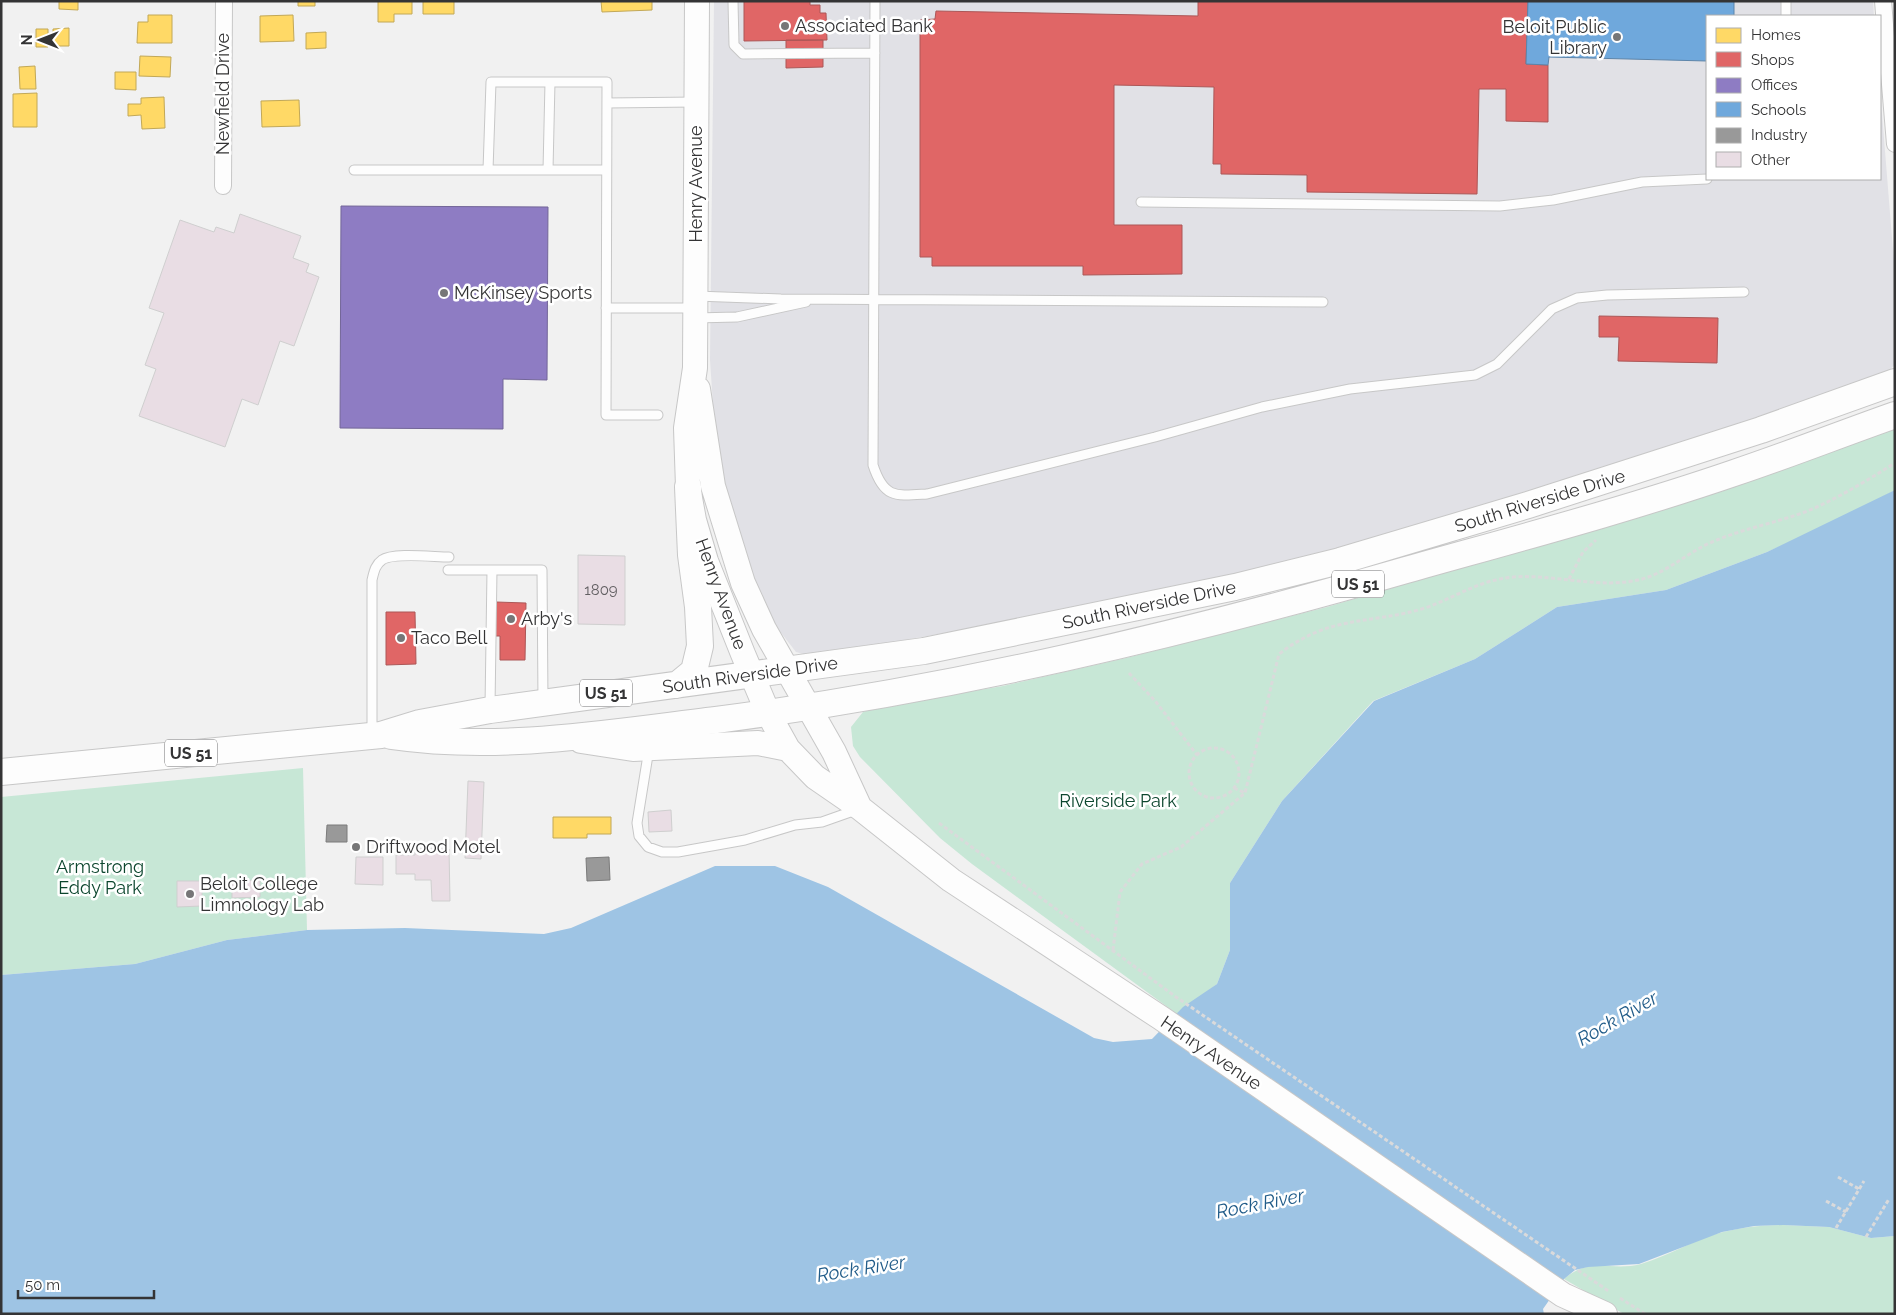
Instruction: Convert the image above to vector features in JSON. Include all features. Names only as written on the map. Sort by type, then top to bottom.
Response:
[{"type":"main road","name":"South Riverside Drive","points":[[1,772],[377,735],[438,719],[490,710],[752,676],[943,648],[1216,591],[1340,561],[1581,488],[1761,430],[1895,382]]},
{"type":"main road","name":"South Riverside Drive","points":[[377,735],[463,744],[565,738],[809,708],[1110,649],[1290,604],[1626,508],[1733,474],[1895,415]]},
{"type":"main road","points":[[678,685],[694,671],[700,646],[698,607],[691,555],[688,487]]},
{"type":"street","name":"Newfield Drive","points":[[223,186],[224,1]]},
{"type":"street","name":"Henry Avenue","points":[[697,1],[695,368],[686,428],[688,487],[694,520],[706,561],[768,713],[788,749],[815,776],[860,808],[951,880],[1161,1018],[1563,1294]]},
{"type":"street","points":[[1883,1],[1895,144]]},
{"type":"street","name":"Henry Avenue","points":[[695,368],[713,486],[750,599],[834,752],[860,808]]},
{"type":"street","points":[[565,738],[649,749],[758,743],[788,749]]},
{"type":"street","points":[[1563,1294],[1582,1314]]},
{"type":"street","points":[[1563,1294],[1605,1314]]},
{"type":"lane","points":[[733,1],[734,45],[738,52],[747,55],[875,53]]},
{"type":"lane","points":[[875,1],[874,465],[877,476],[886,489],[897,495],[927,494],[1155,437],[1262,407],[1322,394],[1475,374],[1497,364],[1552,309],[1577,298],[1607,295],[1744,292]]},
{"type":"lane","points":[[1786,1],[1786,15]]},
{"type":"lane","points":[[488,170],[491,82],[607,82],[606,415],[658,415]]},
{"type":"lane","points":[[548,170],[550,82]]},
{"type":"lane","points":[[607,103],[696,102]]},
{"type":"lane","points":[[354,170],[606,170]]},
{"type":"lane","points":[[1141,202],[1500,206],[1537,203],[1642,182],[1706,179]]},
{"type":"lane","points":[[606,308],[695,307],[821,299],[875,298],[1324,302]]},
{"type":"lane","points":[[695,307],[737,317],[821,299]]},
{"type":"lane","points":[[377,735],[372,580],[375,567],[383,559],[393,557],[448,557]]},
{"type":"lane","points":[[448,570],[542,570],[543,702]]},
{"type":"lane","points":[[490,710],[492,570]]},
{"type":"lane","points":[[649,749],[637,823],[640,836],[648,847],[662,852],[678,852],[745,840],[795,825],[822,822],[860,808]]},
{"type":"path","points":[[1113,950],[1120,892],[1142,864],[1180,848],[1245,794],[1279,654],[1291,644],[1312,632],[1332,625],[1425,608],[1488,581],[1514,577],[1616,582],[1639,580],[1661,572],[1701,546],[1717,539],[1804,512],[1830,500],[1895,463]]},
{"type":"path","points":[[1569,579],[1582,552],[1599,539]]},
{"type":"path","points":[[1129,673],[1156,702],[1197,755]]},
{"type":"path","points":[[1219,749],[1233,757],[1239,772],[1234,788],[1220,797],[1203,796],[1197,791],[1189,777],[1190,769],[1197,755],[1204,750],[1219,749]]},
{"type":"path","points":[[1234,788],[1245,794]]},
{"type":"path","points":[[939,823],[1176,997],[1592,1281]]},
{"type":"path","points":[[1838,1177],[1859,1189]]},
{"type":"path","points":[[1836,1228],[1864,1180]]},
{"type":"path","points":[[1866,1236],[1889,1199]]},
{"type":"path","points":[[1826,1201],[1846,1212]]},
{"type":"shaded area","points":[[714,1],[1873,1],[1874,15],[1706,15],[1706,180],[1881,180],[1881,101],[1895,275],[1895,364],[1888,372],[1654,454],[1378,538],[1204,582],[1079,609],[871,646],[807,655],[796,652],[775,625],[750,569],[723,483],[715,435],[710,360]]},
{"type":"green space","name":"Riverside Park","points":[[1895,426],[1895,490],[1843,519],[1767,552],[1666,590],[1557,607],[1475,659],[1373,701],[1282,801],[1230,883],[1230,950],[1217,984],[1177,1014],[972,864],[940,838],[860,757],[853,746],[851,727],[863,712],[878,707],[1003,686],[1126,658],[1327,607],[1530,547]]},
{"type":"green space","name":"Armstrong Eddy Park","points":[[303,768],[307,930],[227,940],[135,964],[1,975],[1,797]]},
{"type":"green space","points":[[1768,1225],[1829,1227],[1871,1238],[1895,1236],[1895,1314],[1624,1314],[1564,1279],[1574,1272],[1592,1266],[1630,1266],[1641,1264],[1723,1232]]},
{"type":"water","name":"Rock River","points":[[1895,490],[1895,1236],[1871,1238],[1829,1227],[1783,1225],[1754,1226],[1722,1232],[1639,1264],[1588,1267],[1575,1270],[1564,1279],[1543,1309],[1544,1314],[1,1314],[1,975],[135,964],[227,940],[307,930],[405,928],[544,934],[571,928],[715,866],[775,866],[828,887],[1094,1038],[1113,1042],[1152,1039],[1183,1007],[1217,984],[1230,950],[1230,883],[1282,801],[1374,701],[1475,659],[1557,607],[1666,590],[1767,552]]},
{"type":"building: Homes","points":[[59,1],[78,1],[78,10],[59,9]]},
{"type":"building: Homes","points":[[298,1],[315,1],[315,6],[298,6]]},
{"type":"building: Homes","points":[[378,1],[412,1],[412,14],[394,14],[394,22],[378,22]]},
{"type":"building: Homes","points":[[423,1],[454,1],[454,14],[423,14]]},
{"type":"building: Homes","points":[[601,1],[652,1],[652,10],[602,12]]},
{"type":"building: Homes","points":[[148,15],[172,15],[172,43],[137,43],[138,22],[148,22]]},
{"type":"building: Homes","points":[[293,15],[294,41],[260,42],[260,16]]},
{"type":"building: Homes","points":[[69,28],[69,46],[53,46],[53,29]]},
{"type":"building: Homes","points":[[36,29],[48,29],[48,47],[36,47]]},
{"type":"building: Homes","points":[[326,32],[326,48],[306,49],[306,33]]},
{"type":"building: Homes","points":[[140,56],[171,57],[170,77],[139,76]]},
{"type":"building: Homes","points":[[35,66],[36,89],[20,89],[19,67]]},
{"type":"building: Homes","points":[[115,72],[136,72],[136,90],[115,89]]},
{"type":"building: Homes","points":[[37,93],[37,127],[13,127],[13,94]]},
{"type":"building: Homes","points":[[164,97],[165,128],[142,129],[141,115],[128,116],[128,104],[141,104],[141,98]]},
{"type":"building: Homes","points":[[299,100],[300,126],[262,127],[261,101]]},
{"type":"building: Homes","points":[[553,817],[611,817],[611,834],[587,834],[587,838],[553,838]]},
{"type":"building: Shops","name":"Associated Bank","points":[[744,1],[810,1],[810,5],[820,5],[820,13],[826,13],[827,40],[744,41]]},
{"type":"building: Shops","points":[[1198,1],[1528,1],[1526,64],[1548,65],[1548,122],[1506,121],[1506,89],[1479,89],[1477,194],[1307,192],[1307,175],[1221,174],[1221,164],[1213,164],[1214,87],[1114,85],[1114,225],[1182,225],[1182,274],[1083,275],[1083,266],[932,266],[932,257],[920,257],[920,20],[935,19],[936,11],[1198,16]]},
{"type":"building: Shops","points":[[786,40],[823,40],[823,67],[786,68]]},
{"type":"building: Shops","points":[[1599,316],[1718,318],[1717,363],[1618,361],[1619,337],[1599,337]]},
{"type":"building: Shops","name":"Arby's","points":[[496,602],[526,603],[525,660],[500,660],[500,636],[495,636]]},
{"type":"building: Shops","name":"Taco Bell","points":[[386,612],[415,612],[416,664],[386,665]]},
{"type":"building: Offices","name":"McKinsey Sports","points":[[341,206],[548,207],[547,380],[503,379],[503,429],[340,428]]},
{"type":"building: Schools","name":"Beloit Public Library","points":[[1528,1],[1734,1],[1734,15],[1706,15],[1706,61],[1549,57],[1548,65],[1526,64]]},
{"type":"building: Industry","points":[[327,825],[347,825],[347,842],[326,842]]},
{"type":"building: Industry","points":[[609,857],[610,880],[587,881],[586,858]]},
{"type":"building: Other","points":[[240,214],[301,236],[293,258],[309,264],[306,272],[319,277],[294,346],[280,341],[258,405],[242,399],[225,447],[139,416],[156,369],[145,365],[164,313],[149,308],[180,220],[214,232],[216,227],[234,233]]},
{"type":"building: Other","points":[[578,555],[625,556],[625,625],[578,624]]},
{"type":"building: Other","points":[[468,781],[484,782],[481,859],[465,858]]},
{"type":"building: Other","points":[[671,810],[672,831],[649,832],[648,812]]},
{"type":"building: Other","points":[[415,849],[449,849],[450,901],[432,901],[431,880],[415,880],[415,874],[396,874],[396,855],[415,855]]},
{"type":"building: Other","points":[[356,857],[383,857],[383,885],[355,884]]},
{"type":"building: Other","points":[[260,880],[260,897],[232,898],[232,881]]},
{"type":"building: Other","name":"Beloit College Limnology Lab","points":[[177,881],[202,881],[202,906],[177,907]]},
{"type":"place","name":"Associated Bank","points":[[785,26]]},
{"type":"place","name":"Beloit Public Library","points":[[1617,37]]},
{"type":"place","name":"McKinsey Sports","points":[[444,293]]},
{"type":"place","name":"Arby's","points":[[511,619]]},
{"type":"place","name":"Taco Bell","points":[[401,638]]},
{"type":"place","name":"Driftwood Motel","points":[[356,847]]},
{"type":"place","name":"Beloit College Limnology Lab","points":[[190,894]]}]
